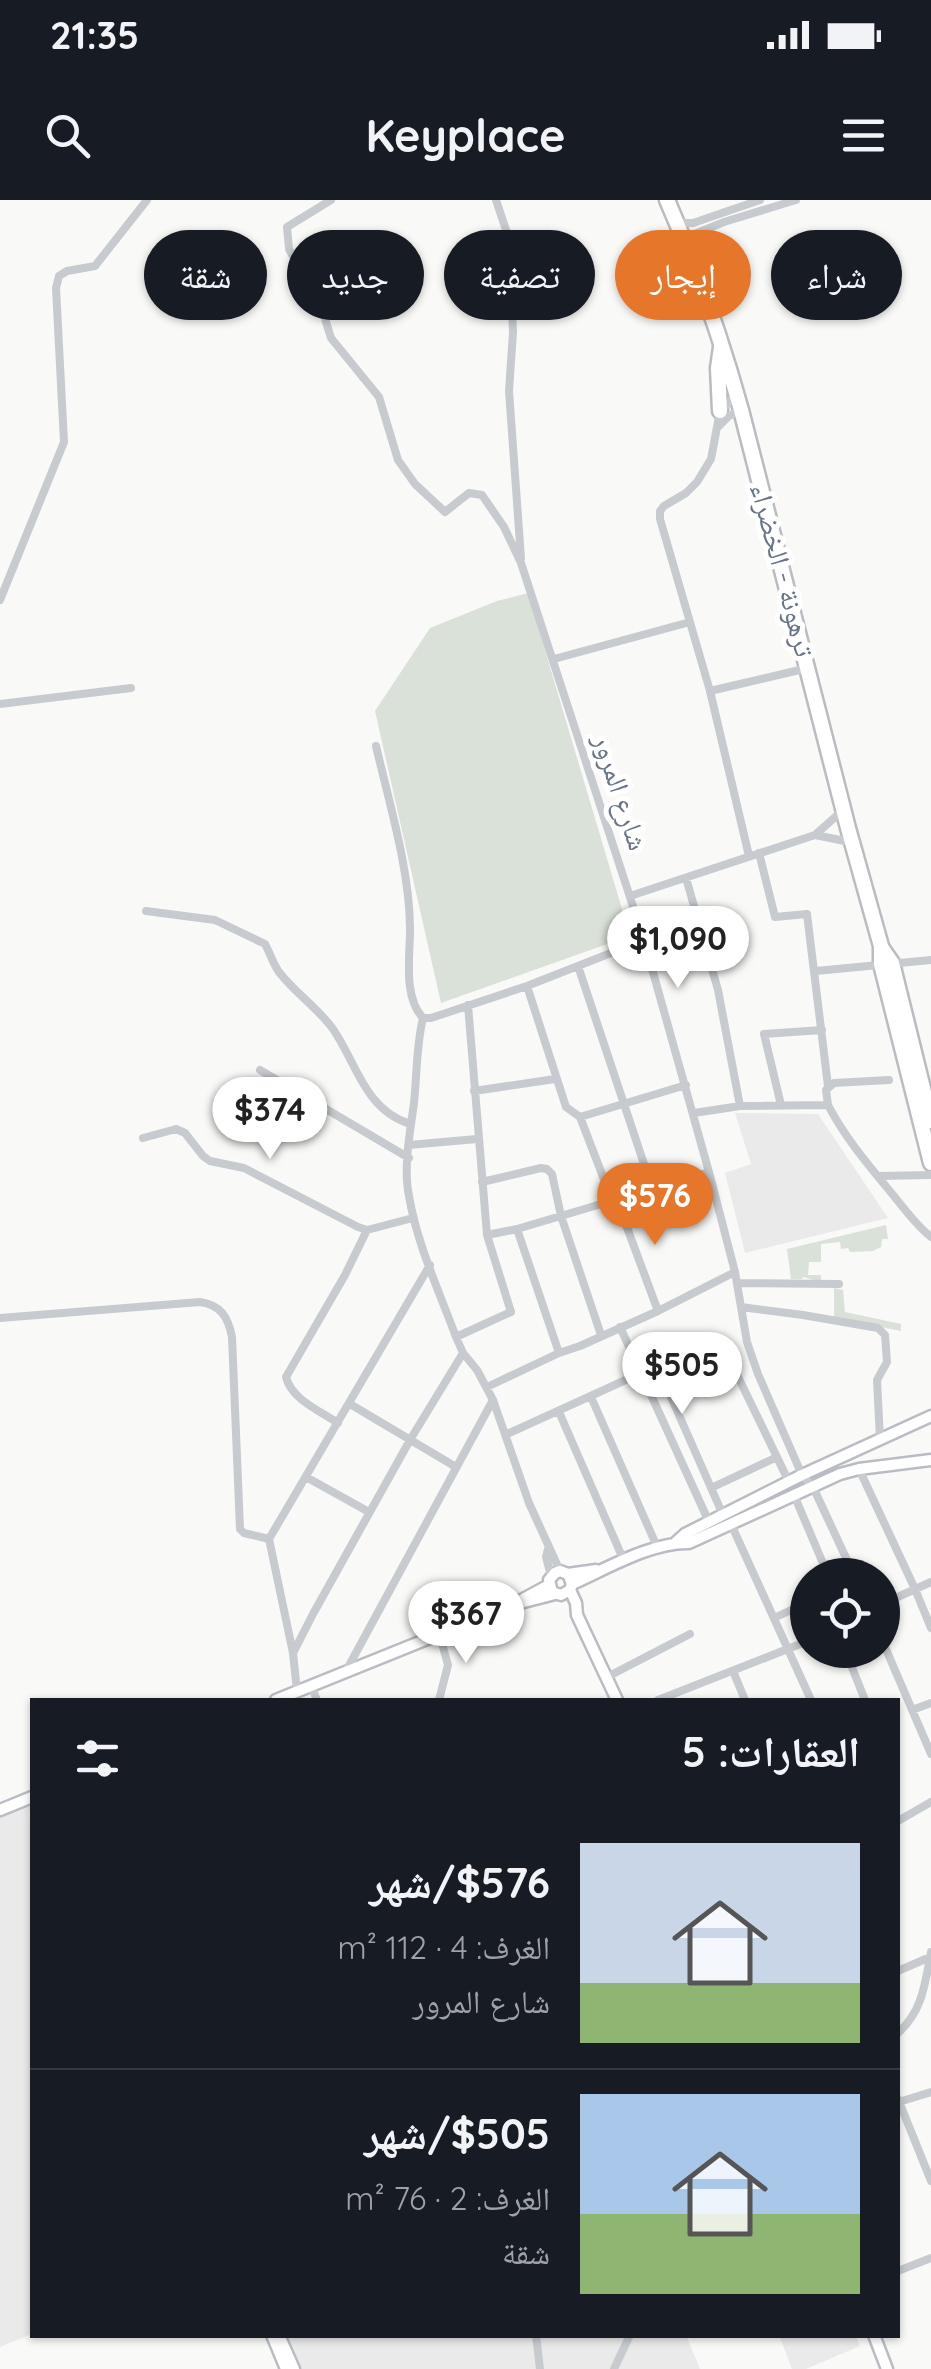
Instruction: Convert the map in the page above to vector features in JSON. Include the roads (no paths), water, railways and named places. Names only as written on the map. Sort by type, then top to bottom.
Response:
[{"type":"highway","name":"ترهونة - الخضراء","points":[[667,200],[680,230]]},
{"type":"highway","name":"ترهونة - الخضراء","points":[[714,320],[742,410],[887,964]]},
{"type":"highway","points":[[720,411],[718,368],[722,342]]},
{"type":"highway","points":[[887,964],[931,1121]]},
{"type":"highway","points":[[887,964],[931,1163]]},
{"type":"street","points":[[0,600],[64,442],[56,288],[59,276],[95,266],[147,200]]},
{"type":"street","name":"شارع المرور","points":[[331,200],[287,227],[296,262],[318,293],[332,338],[378,397],[398,460],[415,484],[445,512],[469,493],[482,496],[521,563],[644,940],[710,1172],[747,1342],[802,1475],[812,1487],[846,1558]]},
{"type":"street","points":[[496,200],[509,239],[513,332],[509,391],[521,563]]},
{"type":"street","points":[[722,218],[724,200]]},
{"type":"street","points":[[702,230],[760,200]]},
{"type":"street","points":[[677,223],[722,218],[796,200]]},
{"type":"street","points":[[737,394],[720,411],[710,459],[697,482],[660,512],[660,520],[710,691],[749,856]]},
{"type":"street","points":[[717,428],[742,410]]},
{"type":"street","points":[[554,658],[690,622]]},
{"type":"street","points":[[710,691],[808,668]]},
{"type":"street","points":[[0,704],[131,688]]},
{"type":"street","points":[[376,746],[407,896],[412,998],[423,1018],[526,986],[644,940]]},
{"type":"street","points":[[630,896],[815,835],[844,810]]},
{"type":"street","points":[[815,835],[852,842]]},
{"type":"street","points":[[759,853],[775,916],[807,914],[828,1105],[878,1176],[931,1237]]},
{"type":"street","points":[[686,878],[718,990],[740,1106]]},
{"type":"street","points":[[146,910],[215,920],[265,944],[277,970],[332,1028],[363,1084],[384,1112],[410,1124]]},
{"type":"street","points":[[816,971],[931,960]]},
{"type":"street","points":[[578,966],[652,1188]]},
{"type":"street","points":[[526,986],[566,1107],[580,1117],[658,1311]]},
{"type":"street","points":[[456,1336],[512,1312],[487,1235],[468,1005]]},
{"type":"street","points":[[423,1018],[410,1124],[408,1190],[413,1218],[456,1336],[494,1400],[529,1503],[553,1554],[560,1584],[576,1604],[577,1615],[616,1698]]},
{"type":"street","points":[[780,1105],[764,1034],[822,1030]]},
{"type":"street","points":[[260,1070],[409,1158]]},
{"type":"street","points":[[474,1091],[555,1079]]},
{"type":"street","points":[[828,1086],[889,1080]]},
{"type":"street","points":[[580,1117],[686,1085]]},
{"type":"street","points":[[694,1113],[740,1106],[828,1105]]},
{"type":"street","points":[[143,1138],[176,1130],[185,1133],[210,1160],[244,1168],[367,1230],[413,1218]]},
{"type":"street","points":[[409,1145],[477,1139]]},
{"type":"street","points":[[482,1182],[541,1168],[552,1174],[561,1216],[602,1335]]},
{"type":"street","points":[[487,1235],[710,1172]]},
{"type":"street","points":[[878,1176],[931,1175]]},
{"type":"street","points":[[517,1229],[559,1352]]},
{"type":"street","points":[[338,1423],[293,1392],[286,1376],[346,1275],[367,1230]]},
{"type":"street","points":[[297,1691],[294,1653],[269,1539],[430,1264]]},
{"type":"street","points":[[487,1387],[658,1311],[734,1272]]},
{"type":"street","points":[[736,1283],[839,1284]]},
{"type":"street","points":[[0,1318],[200,1302],[218,1308],[225,1314],[232,1337],[240,1529],[269,1539]]},
{"type":"street","points":[[740,1307],[878,1328],[885,1335],[887,1362],[877,1380],[880,1439]]},
{"type":"street","points":[[620,1327],[709,1522]]},
{"type":"street","points":[[789,1482],[726,1352],[664,1381],[809,1698]]},
{"type":"street","points":[[294,1653],[369,1512],[464,1353]]},
{"type":"street","points":[[507,1434],[641,1372]]},
{"type":"street","points":[[591,1398],[658,1549]]},
{"type":"street","points":[[345,1673],[494,1400]]},
{"type":"street","points":[[350,1404],[456,1467]]},
{"type":"street","points":[[559,1412],[624,1561]]},
{"type":"street","points":[[281,1698],[560,1584],[675,1543],[689,1543],[802,1475],[931,1416]]},
{"type":"street","points":[[711,1488],[777,1457]]},
{"type":"street","points":[[675,1543],[709,1522],[727,1520],[840,1474],[859,1468],[931,1460]]},
{"type":"street","points":[[859,1468],[931,1628]]},
{"type":"street","points":[[306,1478],[369,1512]]},
{"type":"street","points":[[794,1495],[821,1558]]},
{"type":"street","points":[[900,1596],[931,1582]]},
{"type":"street","points":[[774,1618],[790,1610]]},
{"type":"street","points":[[439,1633],[448,1664],[439,1698]]},
{"type":"street","points":[[607,1677],[690,1634]]},
{"type":"street","points":[[663,1698],[789,1650]]},
{"type":"street","points":[[853,1668],[865,1698]]},
{"type":"street","points":[[891,1668],[902,1700],[912,1710],[931,1754]]},
{"type":"street","points":[[734,1671],[744,1698]]},
{"type":"street","points":[[311,1686],[315,1698]]},
{"type":"street","points":[[695,1686],[699,1698]]},
{"type":"street","points":[[912,1710],[931,1703]]},
{"type":"street","points":[[0,1810],[30,1798]]},
{"type":"street","points":[[900,1820],[931,1802]]},
{"type":"street","points":[[900,1970],[930,1955]]},
{"type":"street","points":[[900,2030],[910,2022],[921,2001],[930,1955]]},
{"type":"street","points":[[921,2001],[931,2006]]},
{"type":"street","points":[[900,2100],[931,2092]]},
{"type":"street","points":[[900,2105],[931,2182]]},
{"type":"street","points":[[900,2270],[931,2258]]},
{"type":"street","points":[[277,2338],[286,2369]]},
{"type":"street","points":[[278,2338],[294,2369]]},
{"type":"street","points":[[536,2338],[540,2369]]},
{"type":"street","points":[[614,2369],[629,2338]]},
{"type":"street","points":[[875,2338],[888,2369]]}]
